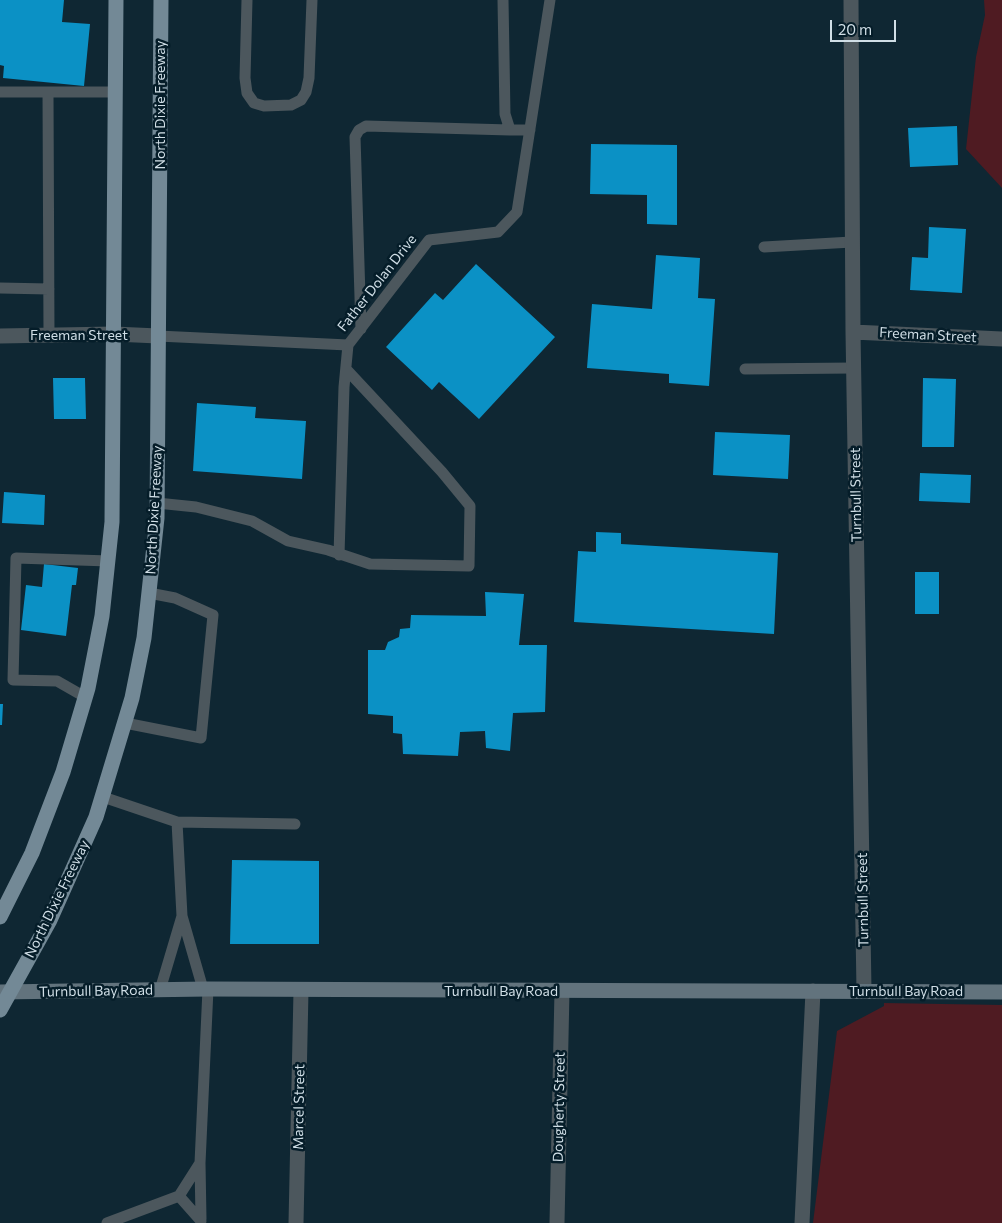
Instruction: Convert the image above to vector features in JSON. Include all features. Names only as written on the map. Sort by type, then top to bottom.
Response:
[{"type":"main road","points":[[0,917],[32,853],[63,772],[85,697],[102,616],[109,561],[112,522],[116,0]]},
{"type":"main road","name":"North Dixie Freeway","points":[[0,1010],[5,992],[50,920],[77,863],[103,797],[125,723],[144,638],[150,593],[157,503],[161,0]]},
{"type":"street","name":"Turnbull Street","points":[[851,0],[853,332],[864,990]]},
{"type":"street","name":"Freeman Street","points":[[853,332],[1002,339]]},
{"type":"street","name":"Freeman Street","points":[[0,336],[114,334],[158,336]]},
{"type":"street","name":"Turnbull Bay Road","points":[[5,992],[206,989],[301,991],[864,990],[1002,992]]},
{"type":"street","name":"Marcel Street","points":[[296,1223],[301,991]]},
{"type":"street","name":"Dougherty Street","points":[[557,1223],[562,991]]},
{"type":"street","points":[[802,1223],[813,991]]},
{"type":"lane","points":[[247,0],[245,78],[247,93],[254,103],[264,106],[291,105],[300,100],[306,92],[309,78],[312,0]]},
{"type":"lane","points":[[503,0],[505,114],[510,130]]},
{"type":"lane","name":"Father Dolan Drive","points":[[158,336],[348,345],[429,240],[498,232],[517,212],[550,0]]},
{"type":"lane","points":[[0,92],[115,92]]},
{"type":"lane","points":[[48,92],[49,335]]},
{"type":"lane","points":[[361,329],[355,137],[359,130],[366,126],[530,130]]},
{"type":"lane","points":[[764,247],[852,242]]},
{"type":"lane","points":[[0,288],[49,289]]},
{"type":"lane","points":[[339,554],[348,345]]},
{"type":"lane","points":[[745,369],[854,368]]},
{"type":"lane","points":[[157,503],[196,507],[252,521],[288,541],[370,564],[469,566],[470,506],[442,472],[346,369]]},
{"type":"lane","points":[[85,697],[57,681],[13,680],[16,558],[109,561]]},
{"type":"lane","points":[[125,723],[202,738],[213,615],[175,598],[150,593]]},
{"type":"lane","points":[[103,797],[177,822],[295,824]]},
{"type":"lane","points":[[177,822],[182,916],[206,989],[200,1163],[201,1221]]},
{"type":"lane","points":[[160,990],[182,916]]},
{"type":"lane","points":[[107,1223],[179,1196],[200,1163]]},
{"type":"lane","points":[[179,1196],[201,1221]]},
{"type":"shaded area","points":[[984,0],[1002,0],[1002,188],[966,149],[976,57],[985,15]]},
{"type":"shaded area","points":[[884,1003],[1002,1005],[1002,1223],[813,1223],[837,1031],[884,1006]]},
{"type":"building","points":[[0,0],[64,0],[62,22],[90,24],[84,86],[3,78],[4,66],[0,65]]},
{"type":"building","points":[[957,126],[958,165],[910,167],[908,128]]},
{"type":"building","points":[[591,144],[677,145],[677,225],[647,224],[647,195],[590,194]]},
{"type":"building","points":[[929,227],[966,229],[962,293],[910,290],[912,257],[928,258]]},
{"type":"building","points":[[656,255],[700,258],[698,298],[715,299],[709,386],[669,383],[669,374],[587,368],[592,304],[652,309]]},
{"type":"building","points":[[476,264],[555,337],[479,419],[439,382],[432,390],[386,347],[435,293],[443,300]]},
{"type":"building","points":[[53,378],[85,378],[86,419],[54,419]]},
{"type":"building","points":[[923,378],[956,379],[954,447],[922,447]]},
{"type":"building","points":[[197,403],[256,407],[255,418],[306,421],[302,479],[193,471]]},
{"type":"building","points":[[715,432],[790,435],[788,479],[713,475]]},
{"type":"building","points":[[920,473],[971,475],[970,503],[919,501]]},
{"type":"building","points":[[4,492],[45,495],[44,525],[2,523]]},
{"type":"building","points":[[596,532],[621,533],[621,544],[778,553],[774,634],[574,622],[578,551],[596,552]]},
{"type":"building","points":[[44,564],[78,568],[76,585],[72,585],[66,636],[21,630],[26,585],[42,587]]},
{"type":"building","points":[[915,572],[939,572],[939,614],[915,614]]},
{"type":"building","points":[[485,592],[524,594],[519,645],[547,645],[545,712],[513,713],[510,751],[486,748],[485,731],[460,732],[458,756],[403,754],[402,734],[393,733],[393,716],[368,714],[368,650],[385,650],[388,642],[399,637],[400,629],[410,628],[411,615],[486,616]]},
{"type":"building","points":[[0,704],[3,704],[2,725],[0,725]]},
{"type":"building","points":[[232,860],[319,861],[319,944],[230,944]]}]
